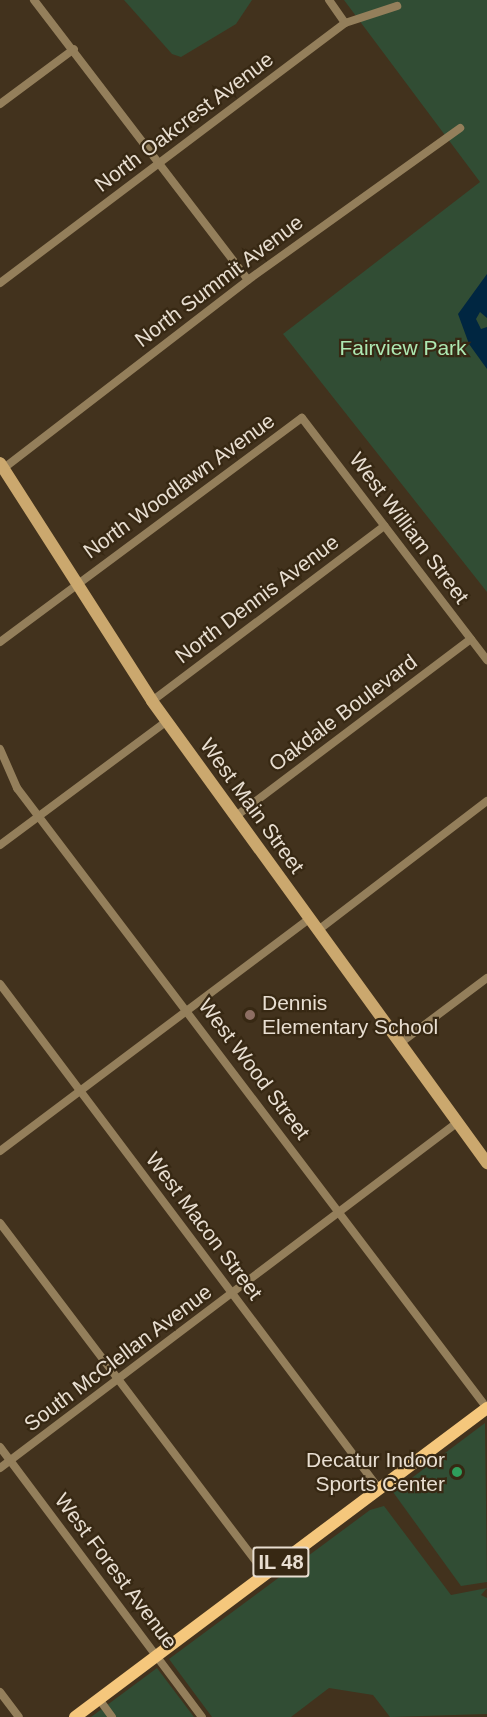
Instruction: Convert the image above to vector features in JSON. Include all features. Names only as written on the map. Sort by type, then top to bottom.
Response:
[{"type":"main road","name":"IL 48","points":[[75,1717],[487,1408]]},
{"type":"street","points":[[34,0],[74,49],[248,280]]},
{"type":"street","points":[[329,0],[345,23]]},
{"type":"street","name":"North Oakcrest Avenue","points":[[0,284],[345,23],[397,6]]},
{"type":"street","points":[[0,104],[74,49]]},
{"type":"street","name":"North Summit Avenue","points":[[2,465],[248,280],[460,128]]},
{"type":"street","name":"West William Street","points":[[302,418],[487,660]]},
{"type":"street","name":"North Woodlawn Avenue","points":[[0,642],[302,418]]},
{"type":"street","name":"West Main Street","points":[[2,465],[152,701],[487,1163]]},
{"type":"street","name":"North Dennis Avenue","points":[[152,701],[384,526]]},
{"type":"street","name":"Oakdale Boulevard","points":[[236,816],[471,639]]},
{"type":"street","points":[[0,845],[167,721]]},
{"type":"street","name":"West Wood Street","points":[[0,749],[9,775],[39,816],[487,1408]]},
{"type":"street","points":[[317,931],[487,801]]},
{"type":"street","points":[[0,1151],[309,919]]},
{"type":"street","points":[[399,1044],[487,978]]},
{"type":"street","name":"West Macon Street","points":[[0,984],[232,1296],[380,1489]]},
{"type":"street","name":"South McClellan Avenue","points":[[0,1468],[232,1296],[458,1122]]},
{"type":"street","points":[[0,1223],[265,1574]]},
{"type":"street","name":"West Forest Avenue","points":[[0,1447],[202,1717]]},
{"type":"street","points":[[0,1692],[19,1717]]},
{"type":"street","points":[[99,1700],[112,1717]]},
{"type":"green space","points":[[124,0],[252,0],[236,24],[181,57],[172,54]]},
{"type":"green space","name":"Fairview Park","points":[[344,0],[487,0],[487,592],[283,334],[480,182]]},
{"type":"green space","name":"Decatur Indoor Sports Center","points":[[485,1423],[487,1582],[461,1586],[393,1492]]},
{"type":"green space","points":[[384,1506],[451,1595],[487,1588],[481,1595],[487,1598],[487,1714],[390,1717],[373,1695],[329,1688],[291,1717],[212,1717],[169,1659],[370,1510]]},
{"type":"green space","points":[[157,1668],[194,1717],[91,1717]]},
{"type":"water","points":[[487,274],[487,318],[480,312],[476,319],[481,329],[487,327],[487,369],[469,344],[458,314]]},
{"type":"place","name":"Dennis Elementary School","points":[[250,1015]]},
{"type":"place","name":"Decatur Indoor Sports Center","points":[[457,1472]]}]
